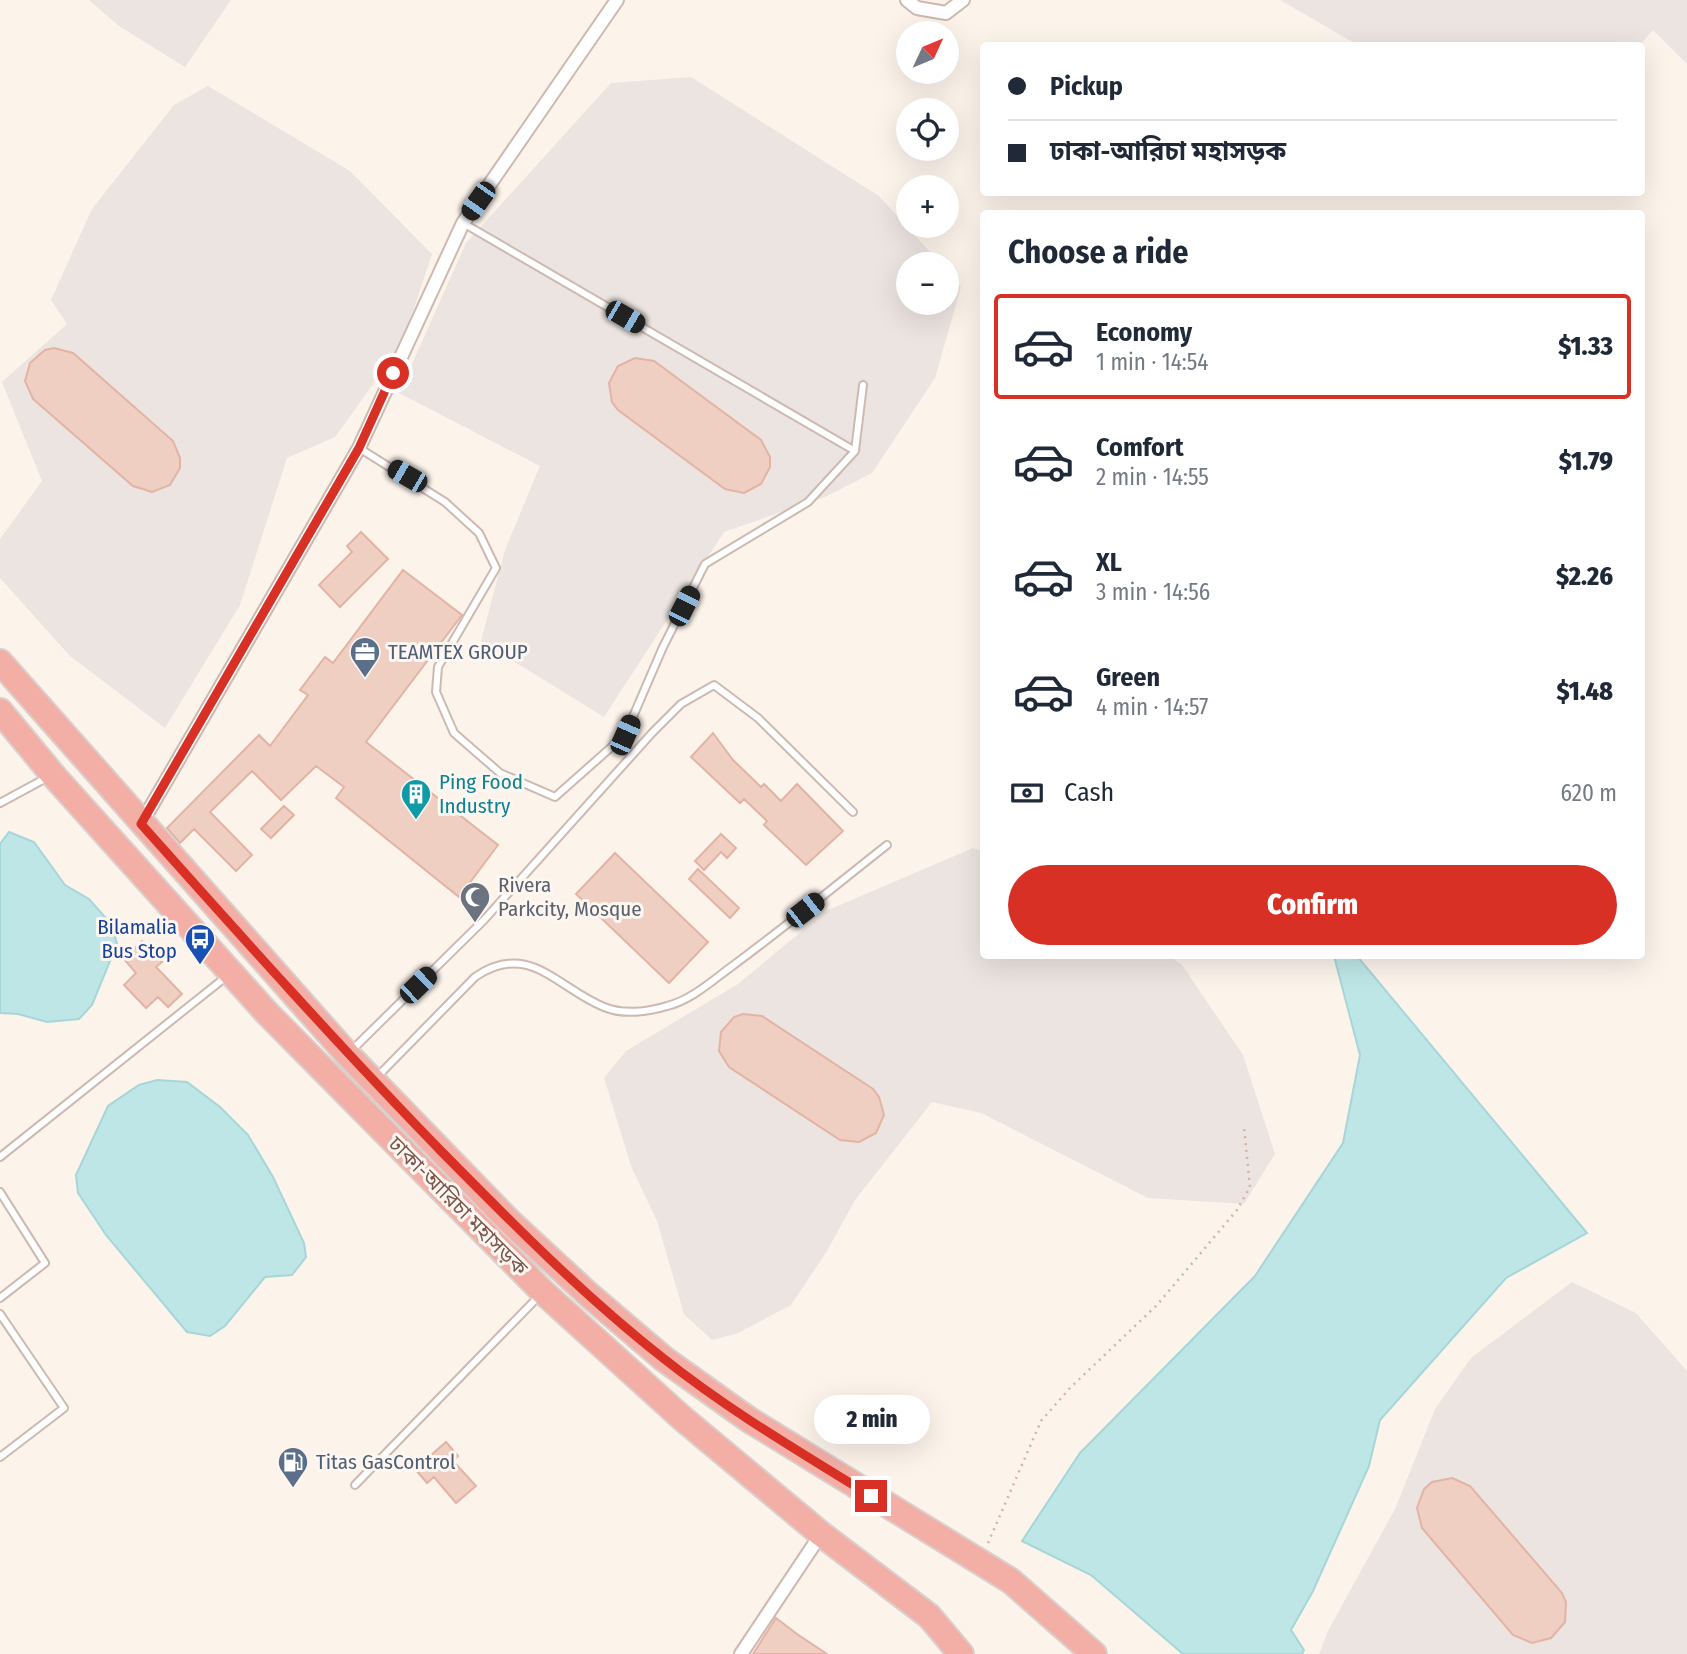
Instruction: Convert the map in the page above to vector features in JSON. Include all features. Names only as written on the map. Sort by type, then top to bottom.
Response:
[{"type":"highway","name":"ঢাকা-আরিচা মহাসড়ক","points":[[0,662],[347,1054],[509,1221],[664,1359],[748,1419],[1011,1581],[1094,1654]]},
{"type":"highway","name":"ঢাকা-আরিচা মহাসড়ক","points":[[0,711],[53,775],[294,1041],[543,1292],[643,1385],[821,1534],[929,1616],[961,1654]]},
{"type":"highway","points":[[1048,1611],[1078,1654]]},
{"type":"highway","points":[[929,1616],[979,1654]]},
{"type":"street","points":[[141,824],[359,448],[463,223],[617,0]]},
{"type":"street","points":[[907,0],[917,8],[946,13],[963,0]]},
{"type":"street","points":[[741,1654],[821,1534]]},
{"type":"lane","points":[[463,223],[855,451]]},
{"type":"lane","points":[[359,448],[445,502],[479,533],[496,568],[438,667],[436,692],[454,733],[500,773],[555,797],[625,735],[663,647],[705,564],[807,502],[855,451],[863,385]]},
{"type":"lane","points":[[347,1054],[484,920],[652,733],[681,704],[714,685],[758,718],[853,812]]},
{"type":"lane","points":[[0,803],[53,775]]},
{"type":"lane","points":[[373,1081],[475,977],[493,965],[511,963],[530,966],[605,1007],[629,1013],[669,1006],[699,990],[751,953],[887,845]]},
{"type":"lane","points":[[0,1157],[232,973]]},
{"type":"lane","points":[[0,1192],[45,1263],[0,1298]]},
{"type":"lane","points":[[355,1485],[543,1292]]},
{"type":"lane","points":[[0,1314],[64,1408],[0,1457]]},
{"type":"path","points":[[977,1561],[1041,1421],[1070,1388],[1157,1305],[1237,1210],[1251,1187],[1244,1127]]},
{"type":"shaded area","points":[[89,0],[231,0],[185,67],[119,26]]},
{"type":"shaded area","points":[[1280,0],[1687,0],[1687,64],[1653,30],[1643,42],[1353,42]]},
{"type":"shaded area","points":[[691,77],[879,196],[896,215],[896,238],[917,238],[930,252],[896,252],[896,315],[953,315],[935,378],[872,473],[825,497],[724,532],[604,717],[481,641],[505,550],[540,466],[399,393],[466,243],[611,83]]},
{"type":"shaded area","points":[[208,86],[350,171],[432,254],[402,344],[335,437],[287,458],[240,605],[165,728],[70,656],[0,578],[0,539],[42,481],[2,382],[67,324],[51,300],[92,209],[174,105]]},
{"type":"shaded area","points":[[973,848],[980,851],[980,959],[1174,959],[1182,965],[1243,1055],[1275,1154],[1244,1204],[1148,1198],[981,1113],[932,1102],[855,1200],[827,1251],[791,1305],[738,1333],[712,1340],[684,1314],[657,1221],[631,1166],[604,1078],[626,1051],[738,984],[826,911]]},
{"type":"shaded area","points":[[1572,1282],[1636,1313],[1687,1371],[1687,1654],[1319,1654],[1329,1629],[1395,1509],[1435,1409],[1471,1358]]},
{"type":"water","points":[[9,832],[34,842],[65,885],[89,899],[112,925],[117,944],[92,1005],[79,1019],[47,1022],[18,1014],[0,1013],[0,844]]},
{"type":"water","points":[[1335,959],[1359,959],[1587,1233],[1506,1278],[1380,1420],[1369,1466],[1313,1591],[1291,1630],[1304,1650],[1302,1654],[1183,1654],[1091,1575],[1022,1541],[1080,1453],[1255,1276],[1343,1143],[1360,1055]]},
{"type":"water","points":[[157,1080],[187,1082],[220,1107],[248,1135],[273,1177],[304,1243],[306,1257],[292,1275],[265,1277],[225,1326],[210,1336],[187,1332],[106,1235],[78,1193],[76,1175],[108,1106],[139,1085]]},
{"type":"building","points":[[54,348],[73,353],[173,441],[180,458],[180,468],[170,485],[152,492],[133,486],[33,399],[25,381],[30,363],[45,350]]},
{"type":"building","points":[[635,358],[654,361],[761,440],[770,457],[770,467],[761,484],[744,493],[725,489],[618,410],[612,402],[609,383],[618,366]]},
{"type":"building","points":[[361,532],[388,559],[340,607],[319,585],[352,552],[347,546]]},
{"type":"building","points":[[403,570],[462,615],[366,742],[498,845],[459,897],[336,798],[344,787],[316,766],[281,800],[252,771],[210,812],[252,855],[236,871],[194,829],[180,843],[167,828],[259,735],[270,746],[308,695],[300,690],[325,657],[333,663]]},
{"type":"building","points":[[713,733],[733,760],[761,787],[764,784],[781,801],[797,784],[843,831],[806,865],[764,825],[767,821],[744,799],[740,803],[691,757]]},
{"type":"building","points":[[284,806],[294,815],[271,838],[261,829]]},
{"type":"building","points":[[721,834],[736,848],[727,858],[721,852],[704,870],[695,861]]},
{"type":"building","points":[[615,853],[708,942],[669,983],[576,894]]},
{"type":"building","points":[[698,869],[739,908],[730,918],[689,879]]},
{"type":"building","points":[[142,941],[162,962],[156,967],[182,994],[168,1007],[158,997],[146,1008],[124,985],[136,973],[124,959]]},
{"type":"building","points":[[743,1014],[762,1016],[873,1089],[879,1097],[884,1115],[876,1133],[859,1142],[840,1140],[729,1067],[719,1051],[721,1032],[734,1017]]},
{"type":"building","points":[[446,1442],[458,1456],[453,1461],[476,1486],[456,1503],[434,1477],[427,1483],[415,1469]]},
{"type":"building","points":[[1452,1478],[1470,1486],[1562,1593],[1566,1602],[1565,1622],[1551,1638],[1532,1643],[1513,1635],[1422,1528],[1417,1508],[1424,1489],[1432,1482]]},
{"type":"building","points":[[776,1618],[797,1634],[827,1654],[753,1654]]},
{"type":"place","name":"TEAMTEX GROUP","points":[[365,679]]},
{"type":"place","name":"Ping Food Industry","points":[[416,821]]},
{"type":"place","name":"Rivera Parkcity, Mosque","points":[[475,924]]},
{"type":"place","name":"Bilamalia Bus Stop","points":[[200,966]]},
{"type":"place","name":"Titas GasControl","points":[[293,1489]]},
{"type":"route","points":[[393,373],[359,448],[141,824],[347,1054],[509,1221],[589,1296],[664,1359],[748,1419],[871,1496]]}]
